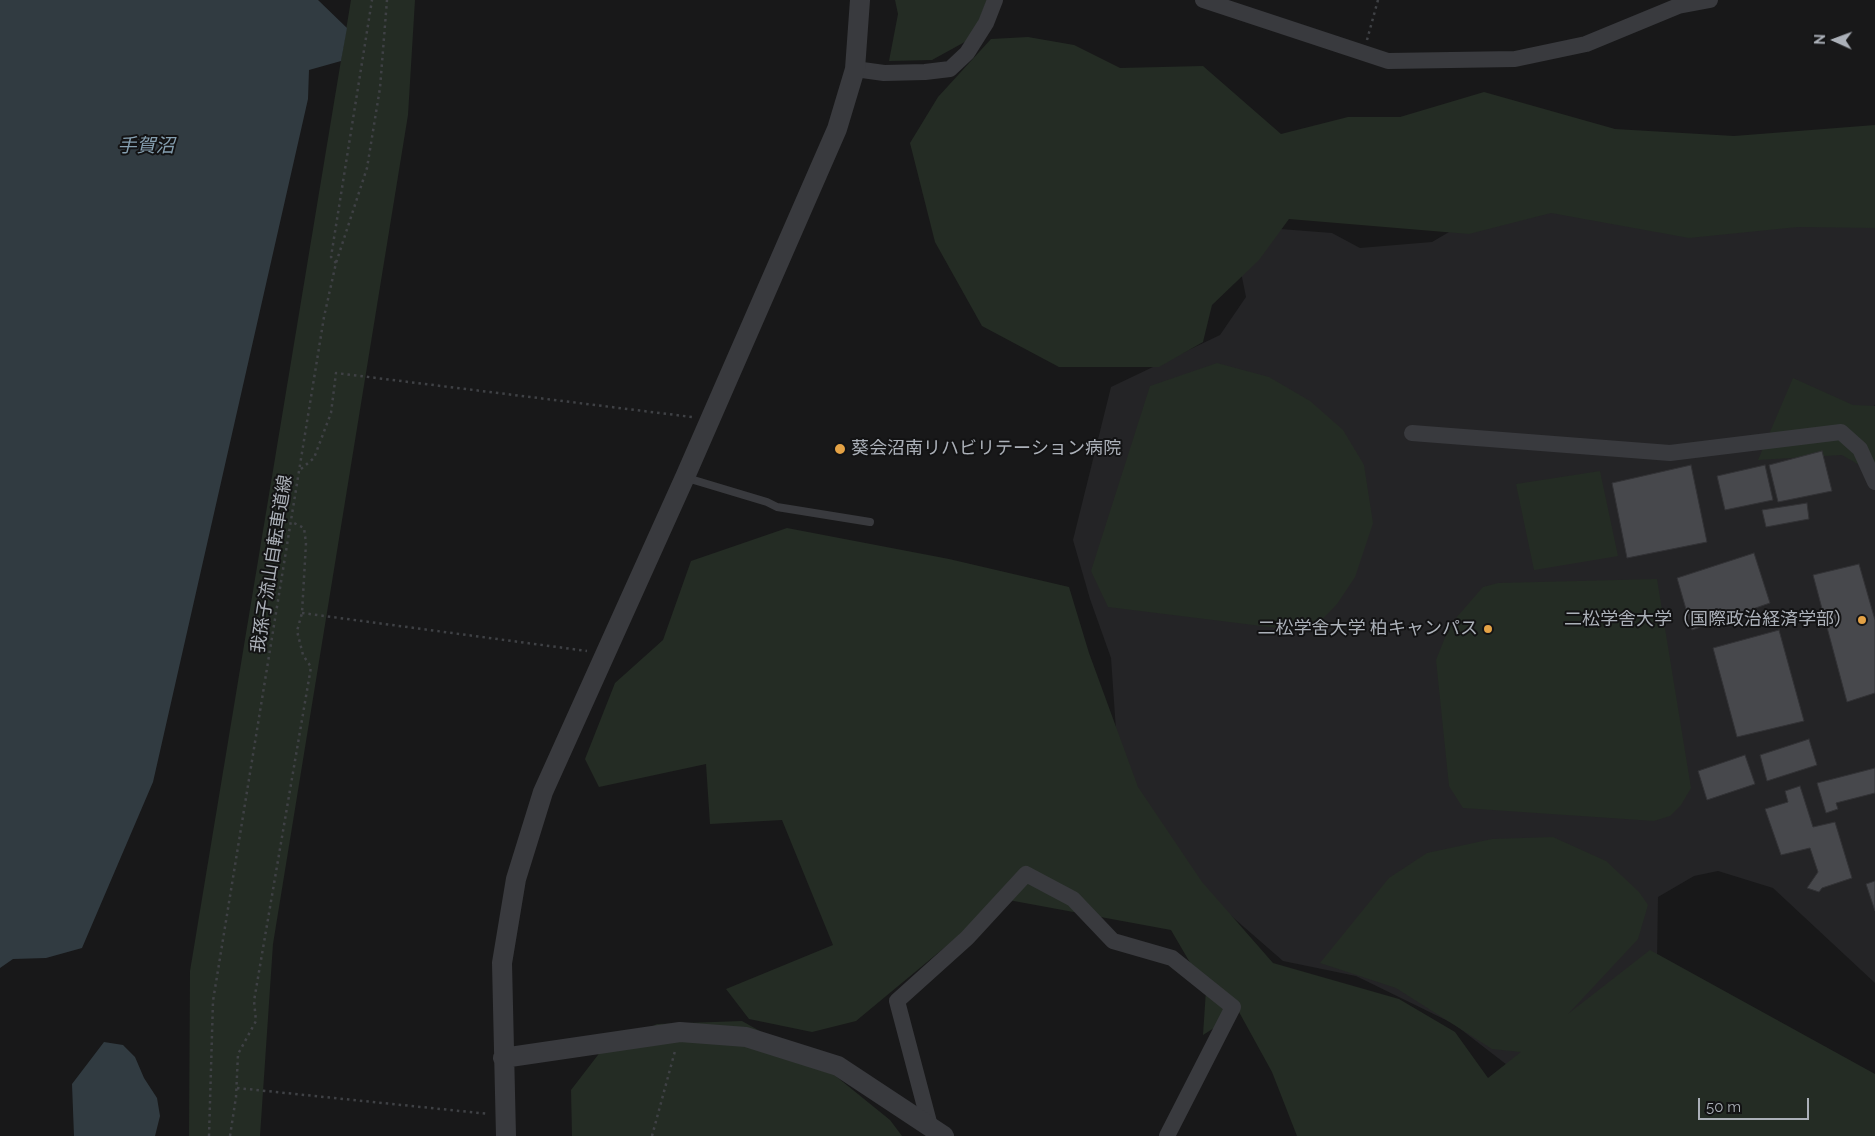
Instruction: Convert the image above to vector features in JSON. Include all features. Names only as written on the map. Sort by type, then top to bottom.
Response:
[{"type":"street","points":[[506,1136],[502,963],[516,879],[543,792],[604,653],[685,477],[837,130],[855,69],[860,0]]},
{"type":"street","points":[[855,69],[884,73],[925,72],[950,68],[967,52],[986,23],[995,0]]},
{"type":"street","points":[[1203,0],[1388,61],[1515,59],[1586,44],[1678,6],[1710,0]]},
{"type":"street","points":[[1412,433],[1670,453],[1842,432],[1860,449],[1875,482]]},
{"type":"street","points":[[937,1131],[897,1001],[967,938],[1026,874],[1073,899],[1113,941],[1172,958],[1233,1008],[1167,1136]]},
{"type":"street","points":[[503,1058],[680,1032],[746,1037],[838,1066],[937,1131]]},
{"type":"lane","points":[[685,477],[767,502],[777,507],[870,522]]},
{"type":"path","points":[[336,263],[331,257],[372,0]]},
{"type":"path","name":"我孫子流山自転車道線","points":[[209,1136],[213,1001],[324,317],[336,263],[368,168],[380,88],[387,0]]},
{"type":"path","points":[[1363,53],[1378,0]]},
{"type":"path","points":[[300,470],[314,458],[331,413],[336,373],[709,419]]},
{"type":"path","points":[[230,1136],[237,1088],[238,1054],[256,1022],[254,1001],[311,667],[303,655],[297,631],[302,613],[306,543],[304,528],[292,522]]},
{"type":"path","points":[[302,613],[604,653]]},
{"type":"path","points":[[652,1136],[680,1032]]},
{"type":"path","points":[[237,1088],[505,1115]]},
{"type":"shaded area","points":[[351,0],[415,0],[408,115],[273,944],[260,1136],[189,1136],[190,971]]},
{"type":"shaded area","points":[[895,0],[987,0],[972,38],[932,60],[889,61],[898,14]]},
{"type":"shaded area","points":[[1028,37],[1074,45],[1120,68],[1203,66],[1281,134],[1348,117],[1400,117],[1484,92],[1615,129],[1734,136],[1875,125],[1875,228],[1798,227],[1689,238],[1551,213],[1469,234],[1289,219],[1259,260],[1212,305],[1203,342],[1159,367],[1059,367],[982,326],[935,242],[910,143],[938,97],[991,39]]},
{"type":"shaded area","name":"二松学舍大学 柏キャンパス","points":[[1553,187],[1875,219],[1875,404],[1865,444],[1875,465],[1875,983],[1773,888],[1718,871],[1694,876],[1658,897],[1657,962],[1520,1075],[1454,1024],[1356,976],[1283,961],[1182,873],[1119,774],[1111,658],[1090,599],[1073,540],[1111,387],[1220,335],[1246,297],[1234,238],[1242,226],[1332,233],[1360,248],[1432,242],[1478,215]]},
{"type":"shaded area","points":[[1217,363],[1269,377],[1310,401],[1343,430],[1364,465],[1373,523],[1355,577],[1337,604],[1310,632],[1108,607],[1091,571],[1150,386]]},
{"type":"shaded area","points":[[1793,378],[1853,405],[1875,406],[1875,474],[1842,455],[1758,460]]},
{"type":"shaded area","points":[[1600,471],[1618,556],[1534,570],[1516,484]]},
{"type":"shaded area","points":[[787,528],[949,559],[1069,587],[1089,653],[1138,787],[1202,882],[1273,963],[1399,999],[1455,1032],[1488,1078],[1521,1052],[1492,1049],[1396,988],[1320,963],[1389,878],[1427,853],[1492,839],[1553,837],[1606,861],[1639,892],[1648,905],[1638,939],[1568,1014],[1650,950],[1875,1074],[1875,1136],[1297,1136],[1272,1072],[1239,1012],[1203,1035],[1206,990],[1171,930],[1003,899],[856,1021],[812,1032],[749,1019],[726,989],[833,945],[782,820],[710,824],[706,764],[599,787],[585,759],[615,683],[663,640],[691,561]]},
{"type":"shaded area","points":[[1657,579],[1691,788],[1681,805],[1670,816],[1654,821],[1463,808],[1449,786],[1436,660],[1450,625],[1483,587],[1498,583]]},
{"type":"shaded area","points":[[742,1021],[827,1069],[890,1120],[902,1136],[572,1136],[571,1090],[601,1051],[657,1024]]},
{"type":"water","name":"手賀沼","points":[[0,0],[318,0],[347,28],[341,61],[309,70],[308,99],[153,782],[82,948],[46,958],[13,959],[0,968]]},
{"type":"water","points":[[104,1042],[123,1045],[135,1057],[144,1078],[157,1098],[160,1116],[155,1136],[74,1136],[72,1084]]},
{"type":"building","points":[[1822,451],[1832,491],[1778,502],[1769,465]]},
{"type":"building","points":[[1691,465],[1707,542],[1627,558],[1612,483]]},
{"type":"building","points":[[1765,465],[1773,500],[1725,510],[1717,476]]},
{"type":"building","points":[[1807,503],[1809,519],[1766,527],[1762,510]]},
{"type":"building","points":[[1754,553],[1770,603],[1692,630],[1677,578]]},
{"type":"building","points":[[1859,564],[1875,620],[1875,693],[1847,702],[1813,575]]},
{"type":"building","points":[[1779,630],[1804,721],[1737,737],[1713,648]]},
{"type":"building","points":[[1809,739],[1817,765],[1767,781],[1760,755]]},
{"type":"building","points":[[1745,755],[1755,784],[1707,800],[1698,771]]},
{"type":"building","points":[[1875,768],[1875,793],[1836,803],[1838,809],[1826,813],[1817,783]]},
{"type":"building","points":[[1800,786],[1813,827],[1835,822],[1852,878],[1822,888],[1819,892],[1807,888],[1818,872],[1810,848],[1781,855],[1765,809],[1788,802],[1785,791]]},
{"type":"building","points":[[1875,881],[1875,911],[1866,884]]},
{"type":"place","name":"葵会沼南リハビリテーション病院","points":[[840,449]]},
{"type":"place","name":"二松学舎大学（国際政治経済学部）","points":[[1862,620]]},
{"type":"place","name":"二松学舍大学 柏キャンパス","points":[[1488,629]]}]
